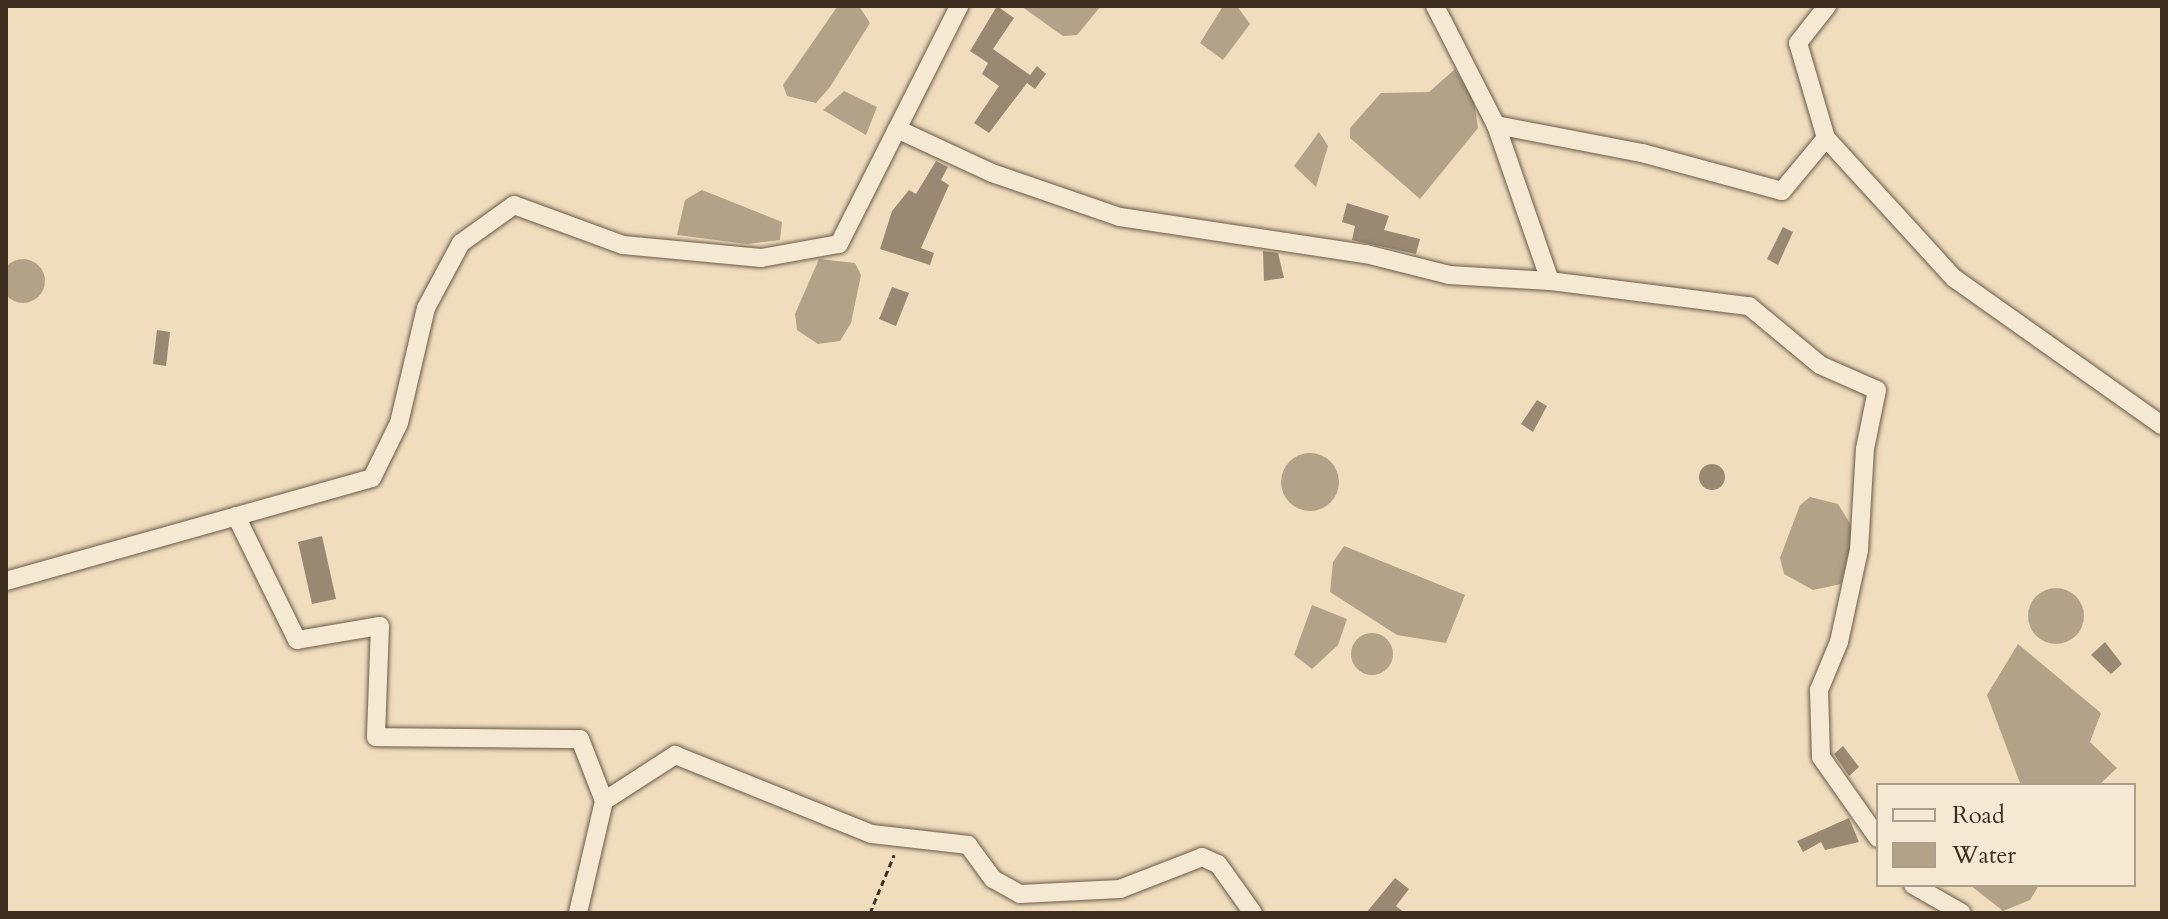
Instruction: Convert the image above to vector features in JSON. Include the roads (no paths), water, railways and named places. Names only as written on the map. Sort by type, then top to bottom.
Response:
[{"type":"street","points":[[6,581],[372,478],[399,423],[426,308],[461,243],[514,205],[623,245],[761,258],[839,244],[959,6]]},
{"type":"street","points":[[1435,6],[1496,125],[1550,281]]},
{"type":"street","points":[[1827,6],[1798,43],[1826,138],[1954,278],[2162,425]]},
{"type":"street","points":[[1496,125],[1642,153],[1782,191],[1826,138]]},
{"type":"street","points":[[897,129],[1120,217],[1366,254],[1449,275],[1550,281],[1749,306],[1820,365],[1877,390],[1865,449],[1859,550],[1839,642],[1819,690],[1821,757],[1876,835]]},
{"type":"street","points":[[236,516],[297,640],[380,626],[376,737],[580,739],[604,801],[578,913]]},
{"type":"street","points":[[604,801],[675,755],[900,840],[968,845],[1005,889],[1040,896],[1120,889],[1202,857],[1218,864],[1253,913]]},
{"type":"street","points":[[1916,887],[1962,913]]},
{"type":"water","points":[[859,6],[870,23],[830,87],[816,103],[787,96],[783,85],[837,7]]},
{"type":"water","points":[[1021,6],[1101,6],[1077,35],[1063,36]]},
{"type":"water","points":[[1223,6],[1237,6],[1250,24],[1223,60],[1200,43]]},
{"type":"water","points":[[1455,69],[1474,101],[1478,128],[1420,199],[1350,138],[1350,128],[1381,93],[1429,92]]},
{"type":"water","points":[[844,91],[877,107],[866,135],[823,110]]},
{"type":"water","points":[[1319,132],[1328,146],[1316,187],[1294,166]]},
{"type":"water","points":[[702,190],[782,222],[780,240],[747,244],[677,235],[685,200]]},
{"type":"water","points":[[23,259],[38,266],[45,281],[38,296],[23,303],[8,296],[1,281],[8,266]]},
{"type":"water","points":[[819,259],[855,263],[861,275],[851,323],[840,341],[818,344],[797,330],[795,314]]},
{"type":"water","points":[[1310,453],[1331,461],[1339,482],[1331,503],[1310,511],[1289,503],[1281,482],[1289,461]]},
{"type":"water","points":[[1810,497],[1838,504],[1854,530],[1841,584],[1813,590],[1784,574],[1780,558],[1800,505]]},
{"type":"water","points":[[1344,546],[1465,595],[1446,643],[1397,635],[1330,592],[1333,562]]},
{"type":"water","points":[[2056,588],[2076,596],[2084,616],[2076,636],[2056,644],[2036,636],[2028,616],[2036,596]]},
{"type":"water","points":[[1312,605],[1347,619],[1338,645],[1312,669],[1294,655]]},
{"type":"water","points":[[1372,633],[1387,639],[1393,654],[1387,669],[1372,675],[1357,669],[1351,654],[1357,639]]},
{"type":"water","points":[[2018,644],[2101,713],[2090,742],[2117,768],[2101,783],[2020,783],[1987,695]]},
{"type":"water","points":[[1973,887],[2038,887],[2030,900],[2003,911]]}]
